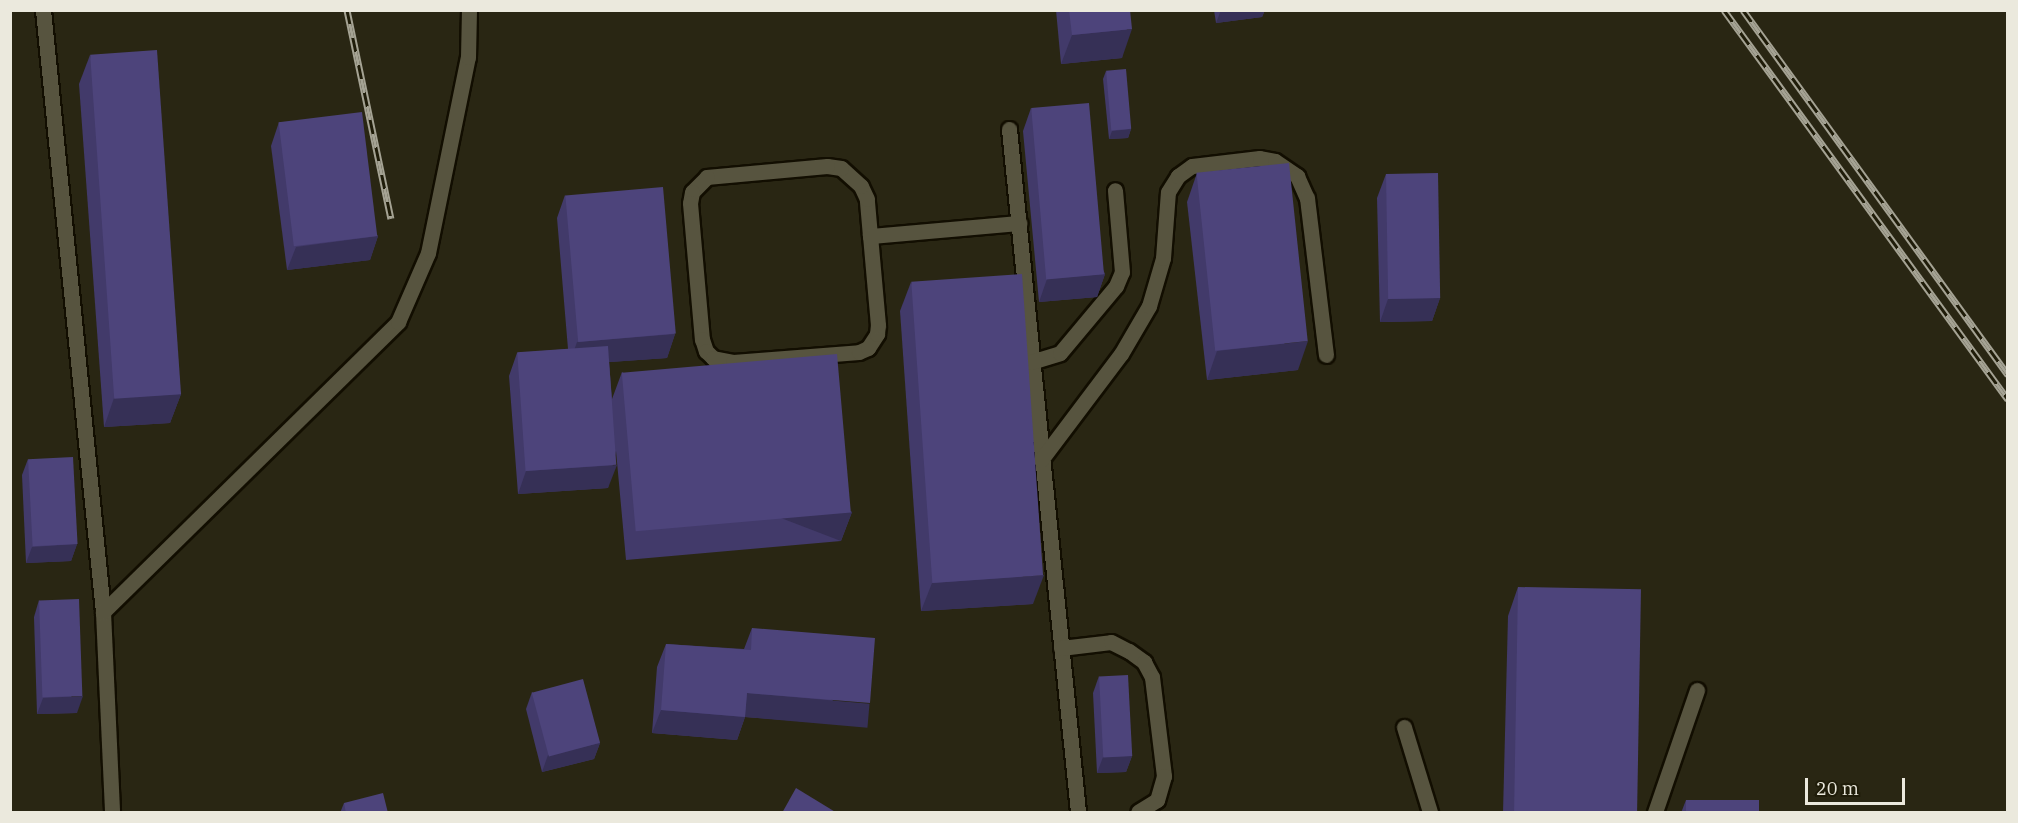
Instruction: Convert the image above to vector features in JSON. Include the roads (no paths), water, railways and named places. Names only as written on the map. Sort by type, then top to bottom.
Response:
[{"type":"lane","points":[[43,10],[103,612],[112,813]]},
{"type":"lane","points":[[103,612],[398,322],[428,253],[468,57],[469,10]]},
{"type":"lane","points":[[1010,129],[1031,362],[1078,813]]},
{"type":"lane","points":[[1041,460],[1120,354],[1149,306],[1163,258],[1168,192],[1178,176],[1192,166],[1260,158],[1275,161],[1297,176],[1308,198],[1326,355]]},
{"type":"lane","points":[[827,166],[841,168],[861,186],[867,199],[870,236],[878,325],[877,334],[868,348],[859,352],[733,362],[713,358],[706,351],[702,339],[690,203],[692,192],[707,177],[827,166]]},
{"type":"lane","points":[[1031,362],[1060,353],[1116,286],[1122,272],[1114,190]]},
{"type":"lane","points":[[870,236],[1019,223]]},
{"type":"lane","points":[[1061,648],[1111,642],[1144,662],[1152,677],[1164,776],[1157,800],[1138,813]]},
{"type":"lane","points":[[1655,813],[1697,690]]},
{"type":"lane","points":[[1404,727],[1430,813]]},
{"type":"railway","points":[[347,10],[391,218]]},
{"type":"railway","points":[[1724,10],[2008,400]]},
{"type":"railway","points":[[1743,10],[2008,375]]}]
